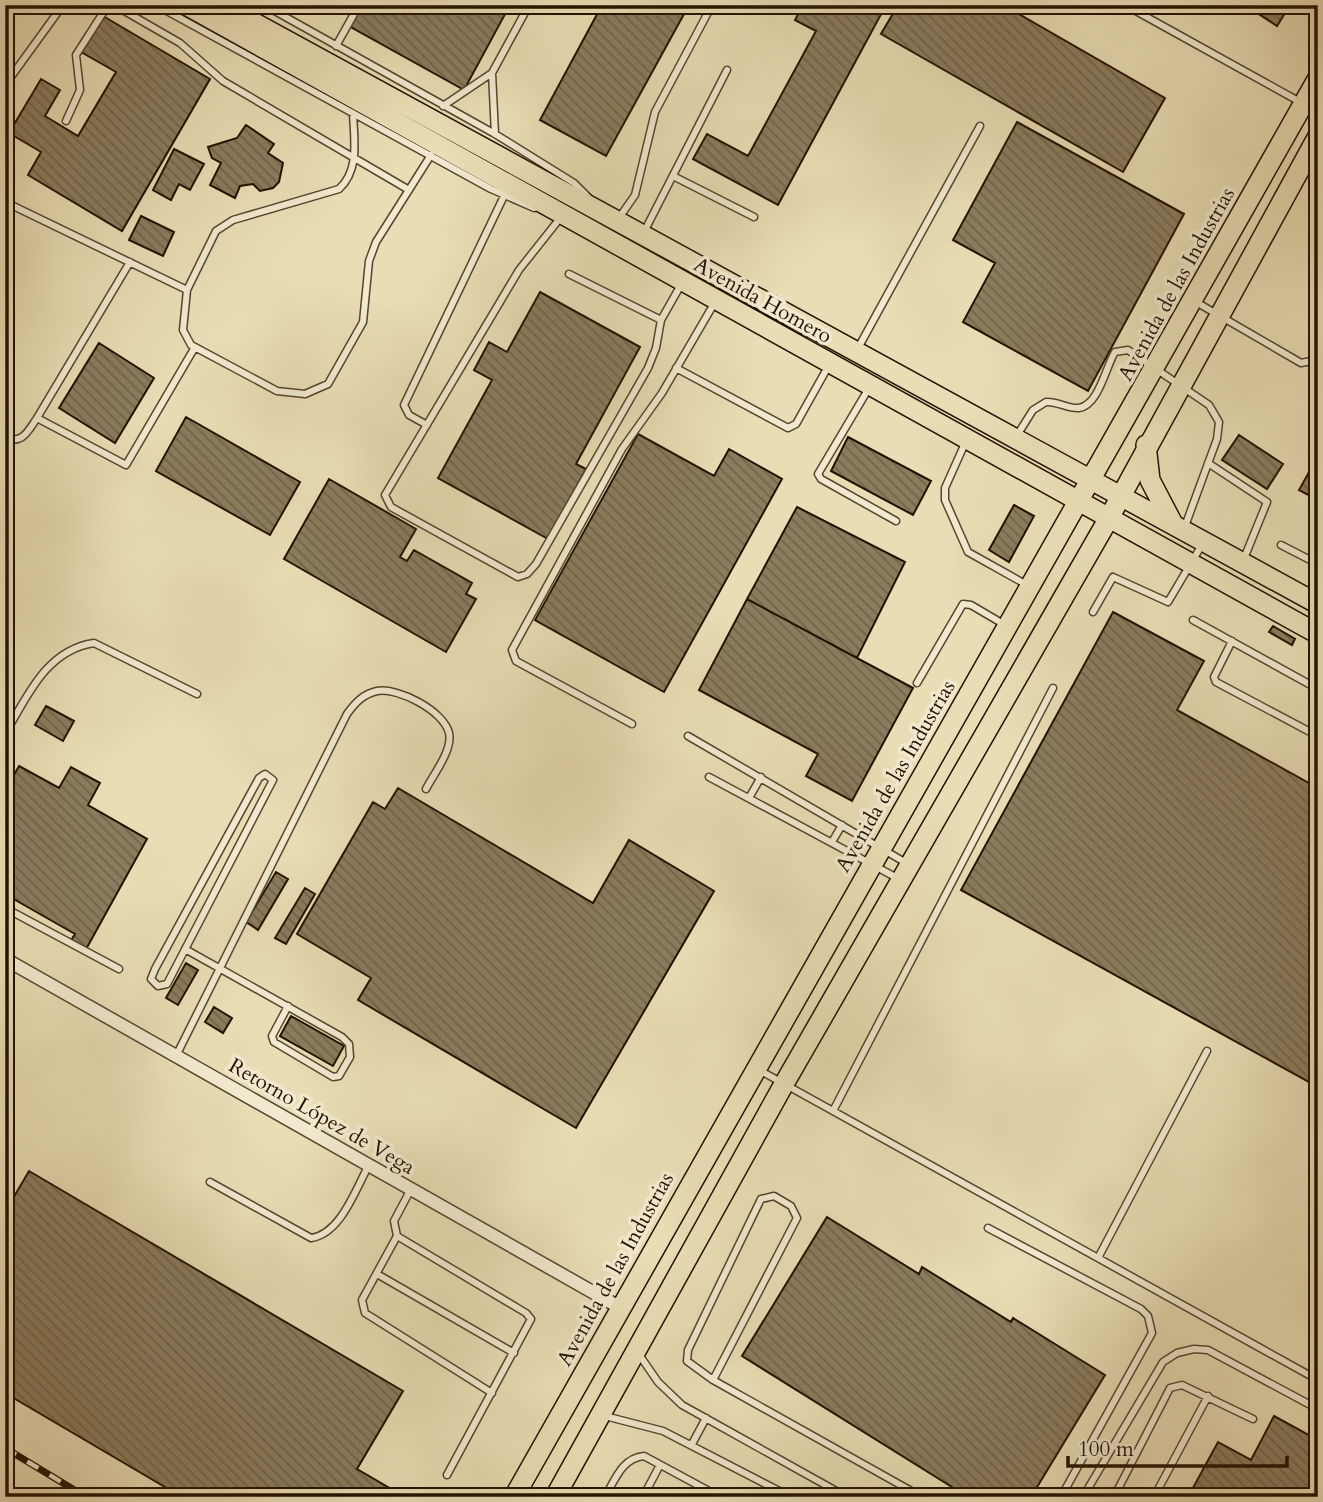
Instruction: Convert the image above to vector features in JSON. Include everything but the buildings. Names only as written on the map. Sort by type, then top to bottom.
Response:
[{"type":"main road","name":"Avenida Homero","points":[[186,5],[305,61],[599,209],[1318,604]]},
{"type":"main road","name":"Avenida Homero","points":[[222,5],[305,61],[583,225],[1318,634]]},
{"type":"main road","name":"Avenida de las Industrias","points":[[514,1497],[754,1068],[1194,301],[1318,78]]},
{"type":"main road","points":[[555,1497],[784,1084],[1109,518],[1146,445],[1318,136]]},
{"type":"main road","points":[[1146,445],[1150,480],[1160,505],[1179,528]]},
{"type":"main road","points":[[619,1307],[649,1324]]},
{"type":"street","name":"Retorno López de Vega","points":[[5,959],[619,1307]]},
{"type":"lane","points":[[5,85],[62,5]]},
{"type":"lane","points":[[66,121],[79,90],[76,55],[108,5]]},
{"type":"lane","points":[[114,5],[180,43],[223,81],[409,190]]},
{"type":"lane","points":[[156,5],[504,195],[583,225]]},
{"type":"lane","points":[[264,5],[495,134],[574,183],[599,209]]},
{"type":"lane","points":[[339,5],[354,14]]},
{"type":"lane","points":[[336,46],[359,5]]},
{"type":"lane","points":[[443,106],[492,73],[529,5]]},
{"type":"lane","points":[[618,220],[635,194],[655,112],[712,5]]},
{"type":"lane","points":[[1125,5],[1304,104]]},
{"type":"lane","points":[[643,234],[727,70]]},
{"type":"lane","points":[[492,73],[495,134]]},
{"type":"lane","points":[[353,113],[354,159],[350,176],[339,189],[233,220],[216,231],[187,290],[183,330],[187,341],[195,347],[277,391],[305,394],[328,384],[363,322],[369,261],[376,242],[431,155]]},
{"type":"lane","points":[[856,351],[980,126]]},
{"type":"lane","points":[[673,176],[754,217]]},
{"type":"lane","points":[[427,425],[409,415],[404,405],[504,195]]},
{"type":"lane","points":[[5,202],[187,290]]},
{"type":"lane","points":[[561,217],[519,270],[385,495],[387,504],[521,577],[536,564],[648,368],[656,348],[661,320],[683,281]]},
{"type":"lane","points":[[5,439],[12,441],[22,438],[37,418],[130,262]]},
{"type":"lane","points":[[569,274],[661,320]]},
{"type":"lane","points":[[632,724],[516,661],[512,650],[622,449],[676,368],[716,300]]},
{"type":"lane","points":[[1194,301],[1301,363],[1311,361],[1318,350]]},
{"type":"lane","points":[[37,418],[126,465],[195,347]]},
{"type":"lane","points":[[1015,439],[1032,410],[1046,402],[1077,408],[1085,406],[1094,397],[1113,355],[1119,349],[1128,350],[1209,405],[1219,422],[1217,439],[1208,463],[1179,528]]},
{"type":"lane","points":[[676,368],[788,428],[796,424],[830,364]]},
{"type":"lane","points":[[870,386],[818,474],[821,479],[896,520]]},
{"type":"lane","points":[[967,439],[945,488],[945,500],[968,552],[1029,587]]},
{"type":"lane","points":[[1208,463],[1267,502],[1243,563]]},
{"type":"lane","points":[[1093,612],[1115,577],[1168,602],[1204,542]]},
{"type":"lane","points":[[1281,545],[1318,564]]},
{"type":"lane","points":[[917,683],[963,604],[971,605],[1007,626]]},
{"type":"lane","points":[[1194,620],[1318,689]]},
{"type":"lane","points":[[1232,640],[1214,677],[1216,682],[1312,733],[1318,730]]},
{"type":"lane","points":[[5,734],[34,684],[50,664],[79,645],[94,643],[197,694]]},
{"type":"lane","points":[[833,1111],[1053,688]]},
{"type":"lane","points":[[176,1056],[347,714],[359,700],[380,690],[406,695],[425,706],[442,721],[449,733],[449,745],[426,789]]},
{"type":"lane","points":[[688,736],[842,825],[876,855],[905,872]]},
{"type":"lane","points":[[265,774],[270,775],[273,780],[185,949],[167,984],[158,986],[151,979],[155,969],[259,778],[265,774]]},
{"type":"lane","points":[[709,777],[832,842],[876,855],[905,872]]},
{"type":"lane","points":[[749,798],[761,777]]},
{"type":"lane","points":[[832,842],[842,825]]},
{"type":"lane","points":[[5,908],[119,969]]},
{"type":"lane","points":[[185,949],[220,967],[346,1039],[350,1057],[339,1076],[333,1077],[274,1042],[272,1036],[288,1006]]},
{"type":"lane","points":[[1098,1258],[1207,1051]]},
{"type":"lane","points":[[754,1068],[1318,1380]]},
{"type":"lane","points":[[210,1182],[311,1238],[320,1237],[335,1225],[369,1165]]},
{"type":"lane","points":[[411,1189],[394,1221],[397,1237],[362,1300],[365,1313],[492,1393]]},
{"type":"lane","points":[[713,1380],[797,1218],[791,1206],[774,1196],[761,1199],[688,1350],[690,1366],[713,1380],[922,1497]]},
{"type":"lane","points":[[988,1228],[1141,1310],[1152,1326],[1152,1333],[1061,1497]]},
{"type":"lane","points":[[397,1237],[530,1316],[531,1323],[446,1475]]},
{"type":"lane","points":[[377,1274],[514,1353]]},
{"type":"lane","points":[[635,1349],[670,1396],[706,1419],[847,1497]]},
{"type":"lane","points":[[1083,1497],[1150,1380],[1163,1362],[1177,1353],[1194,1349],[1208,1350],[1318,1409]]},
{"type":"lane","points":[[1114,1497],[1170,1388],[1182,1385],[1253,1419]]},
{"type":"lane","points":[[1154,1497],[1208,1396]]},
{"type":"lane","points":[[599,1414],[663,1432],[692,1444],[791,1497]]},
{"type":"lane","points":[[692,1444],[706,1419]]},
{"type":"lane","points":[[605,1497],[631,1459],[644,1456],[720,1497]]},
{"type":"lane","points":[[643,1497],[660,1465]]},
{"type":"railway","points":[[5,1448],[86,1497]]}]
